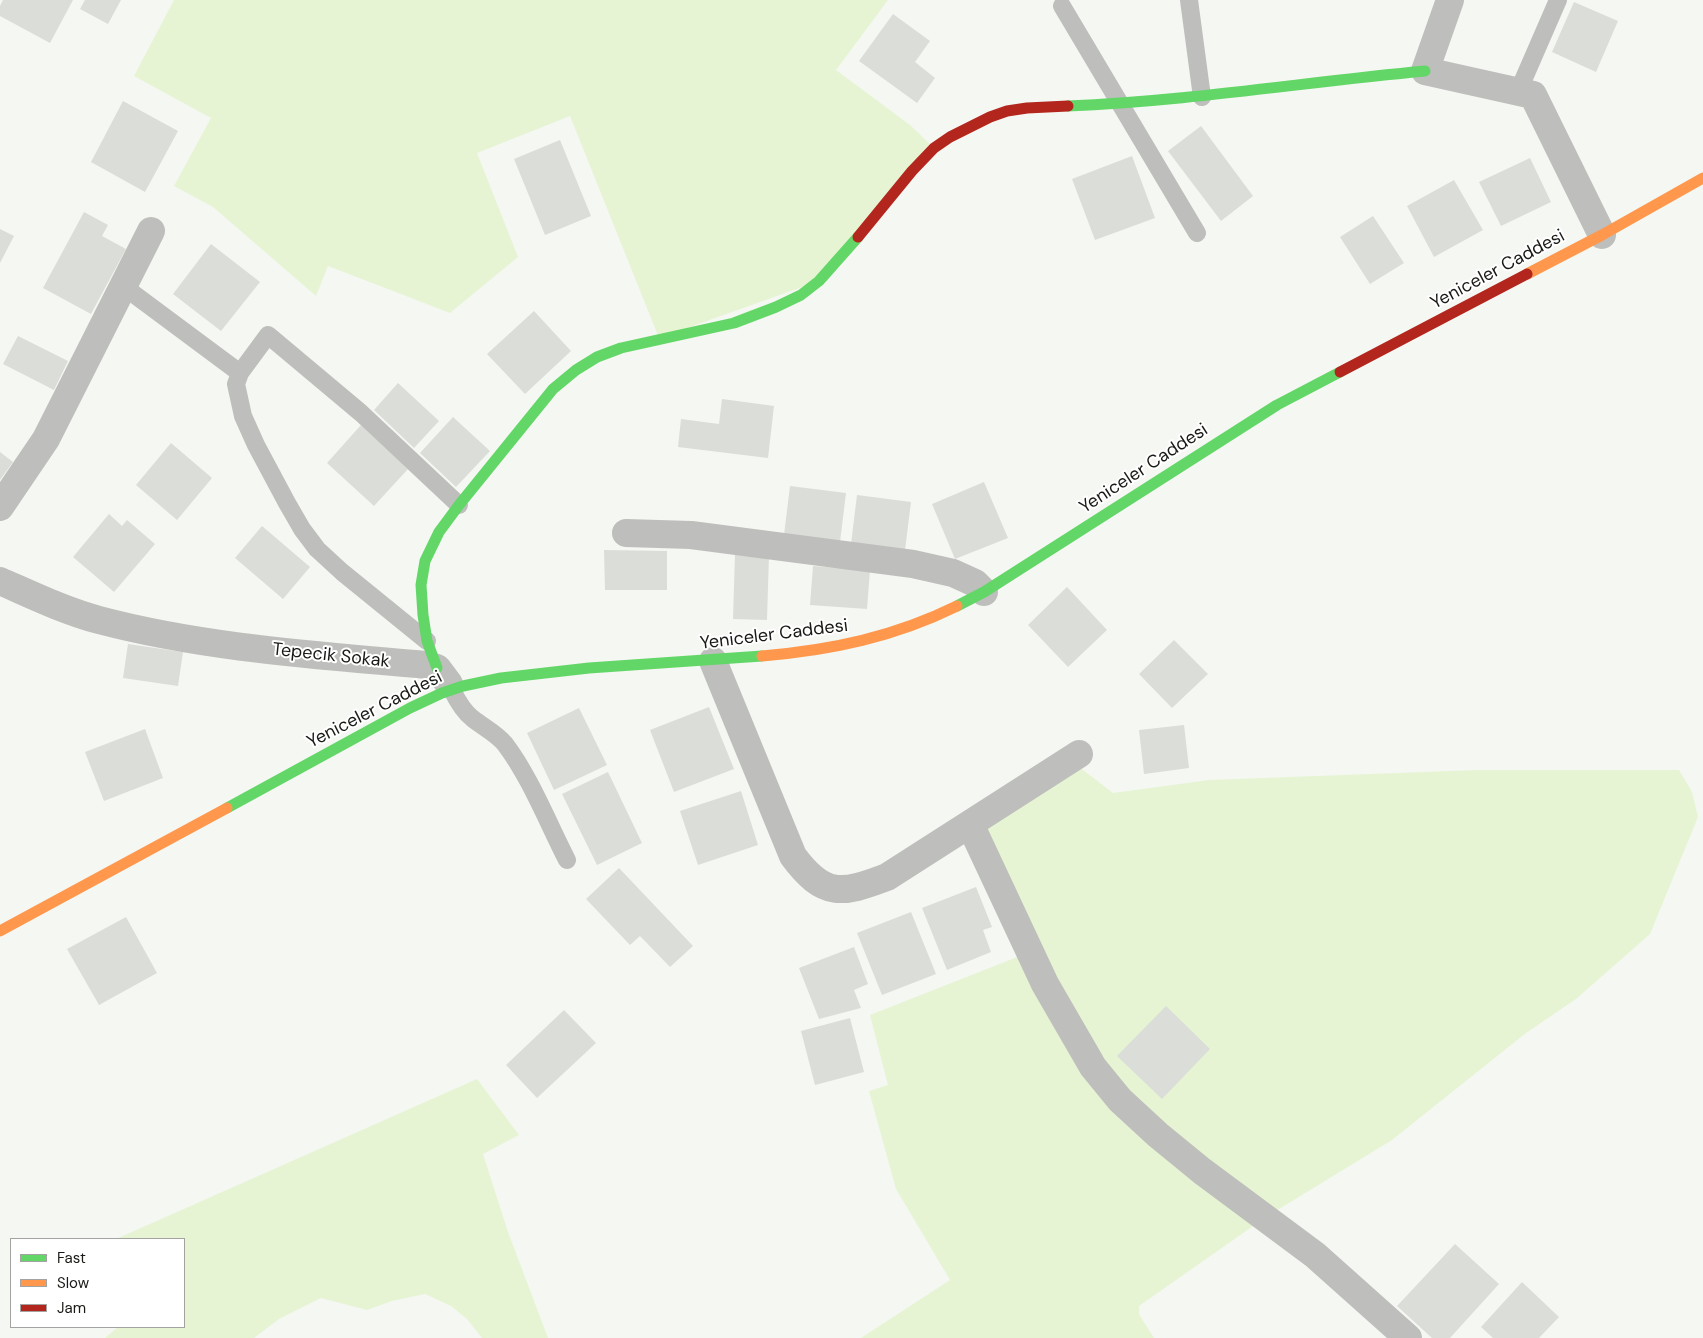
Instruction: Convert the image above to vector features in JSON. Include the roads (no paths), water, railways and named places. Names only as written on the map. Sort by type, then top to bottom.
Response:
[{"type":"street","points":[[1425,71],[1450,0]]},
{"type":"street","points":[[452,690],[446,679],[436,668],[427,641],[421,586],[425,561],[439,532],[458,505],[553,388],[597,357],[621,348],[734,322],[776,307],[801,294],[818,281],[842,256],[912,171],[934,148],[970,126],[1007,111],[1027,108],[1120,104],[1202,97],[1338,79],[1425,71],[1533,95],[1602,235]]},
{"type":"street","name":"Yeniceler Caddesi","points":[[0,932],[386,721],[418,704],[452,690],[502,678],[565,670],[643,663],[714,661],[812,651],[860,642],[950,610],[984,592],[1277,405],[1602,235],[1703,178]]},
{"type":"street","points":[[0,507],[46,438],[151,231]]},
{"type":"street","points":[[626,533],[691,535],[913,564],[953,573],[975,583],[984,592]]},
{"type":"street","name":"Tepecik Sokak","points":[[0,581],[32,596],[97,620],[164,635],[329,656],[426,665],[436,668]]},
{"type":"street","points":[[714,661],[793,856],[806,874],[822,886],[840,890],[856,889],[887,878],[1079,754]]},
{"type":"street","points":[[970,824],[1045,984],[1093,1067],[1120,1100],[1154,1132],[1202,1172],[1315,1255],[1408,1338]]},
{"type":"lane","points":[[1189,0],[1202,97]]},
{"type":"lane","points":[[1518,92],[1558,0]]},
{"type":"lane","points":[[1062,6],[1197,233]]},
{"type":"lane","points":[[123,286],[240,373]]},
{"type":"lane","points":[[427,641],[342,572],[317,549],[302,529],[256,445],[243,416],[236,384],[240,373],[268,335],[361,413],[458,505]]},
{"type":"lane","points":[[452,690],[458,702],[471,717],[491,730],[504,743],[522,772],[567,860]]}]
